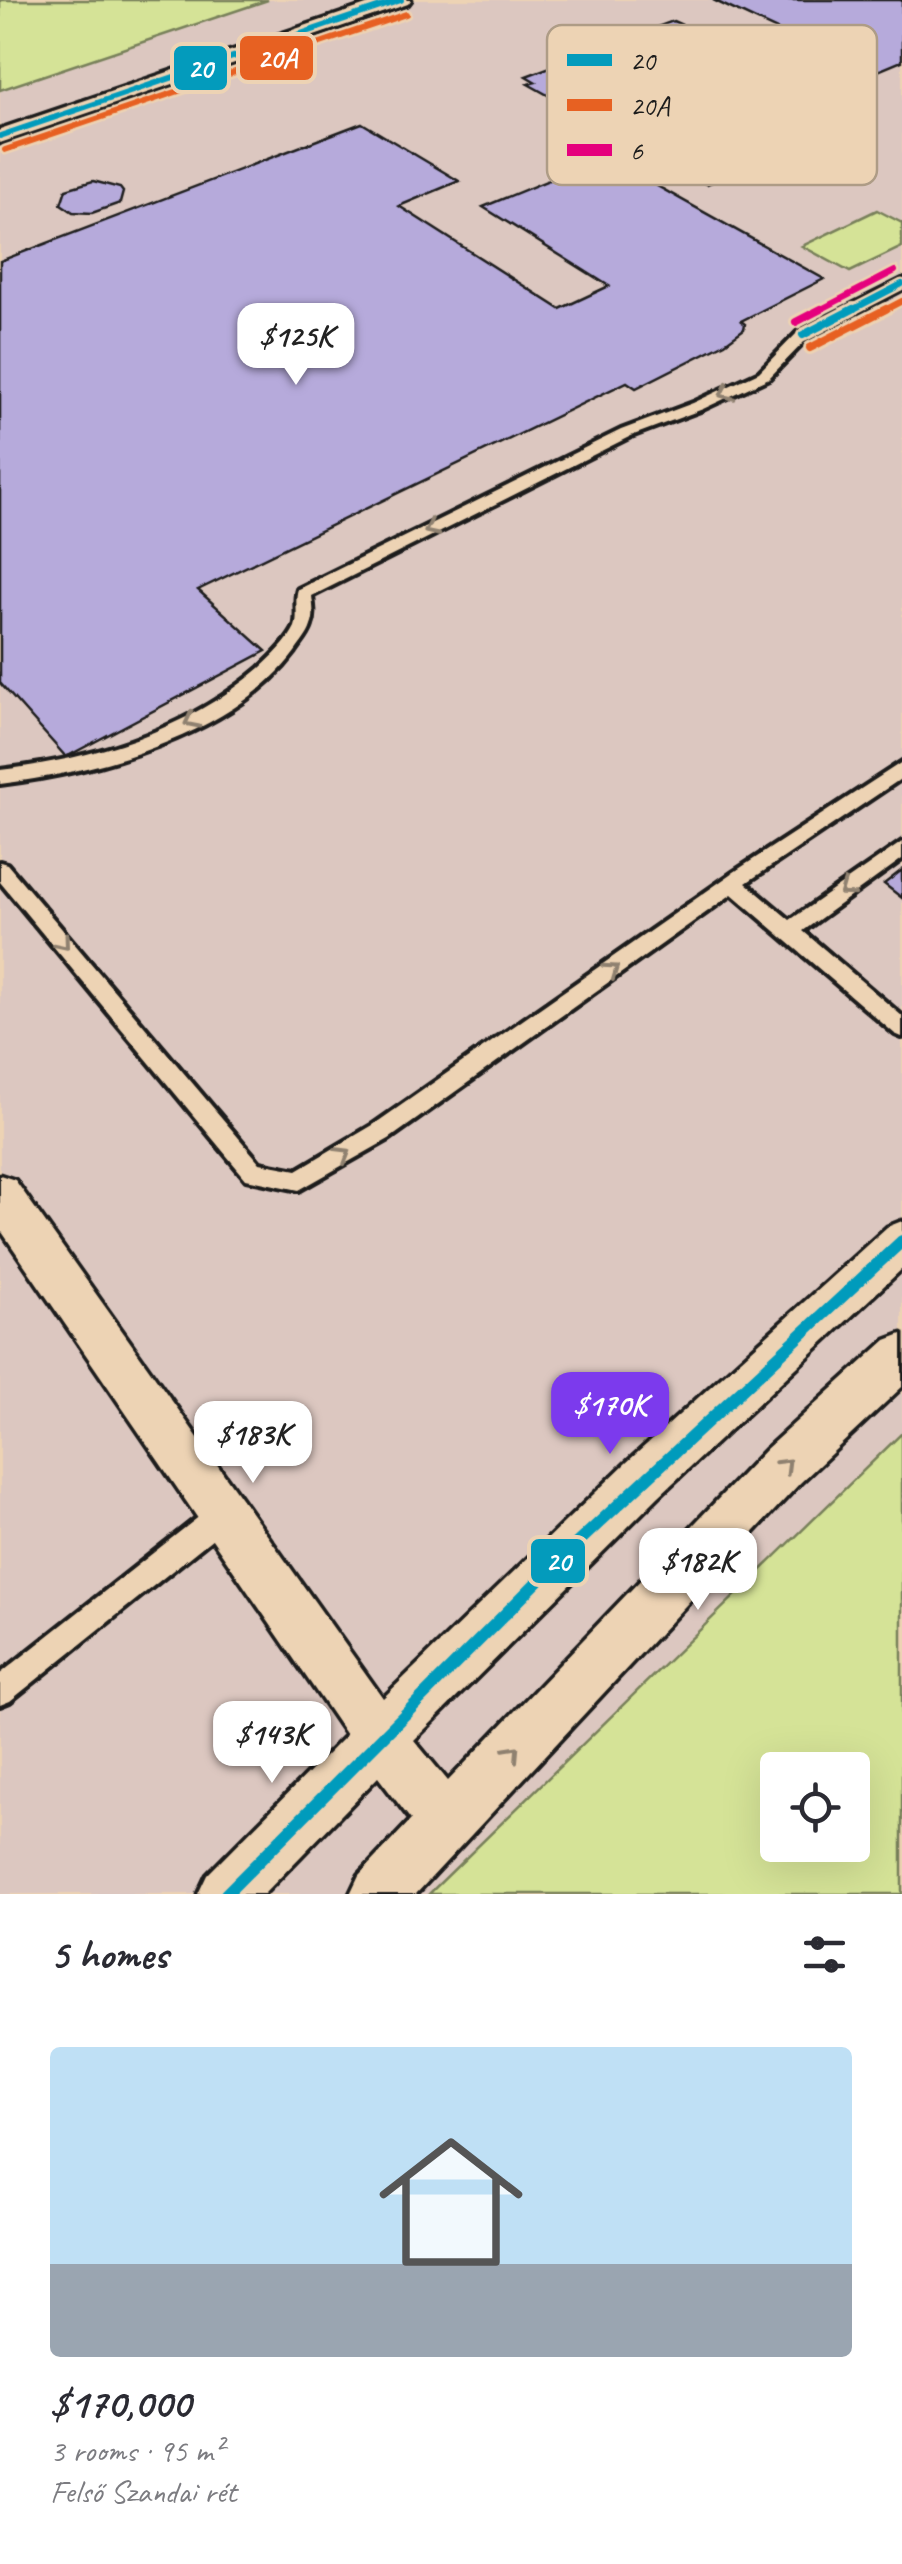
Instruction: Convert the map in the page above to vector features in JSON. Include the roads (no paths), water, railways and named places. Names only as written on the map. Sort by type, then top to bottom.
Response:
[{"type":"street","points":[[0,136],[400,0]]},
{"type":"street","points":[[0,1194],[379,1737],[446,1822]]},
{"type":"street","points":[[226,1894],[379,1737],[747,1377],[902,1241]]},
{"type":"street","points":[[378,1894],[783,1466],[902,1356]]},
{"type":"lane","points":[[0,777],[48,774],[100,758],[154,739],[238,696],[286,651],[304,628],[304,594],[626,433],[698,406],[764,375],[803,336],[902,284]]},
{"type":"lane","points":[[0,869],[254,1172],[300,1180],[381,1132],[733,883],[902,769]]},
{"type":"lane","points":[[789,932],[902,849]]},
{"type":"lane","points":[[733,883],[902,1028]]},
{"type":"lane","points":[[0,1691],[224,1512]]}]
